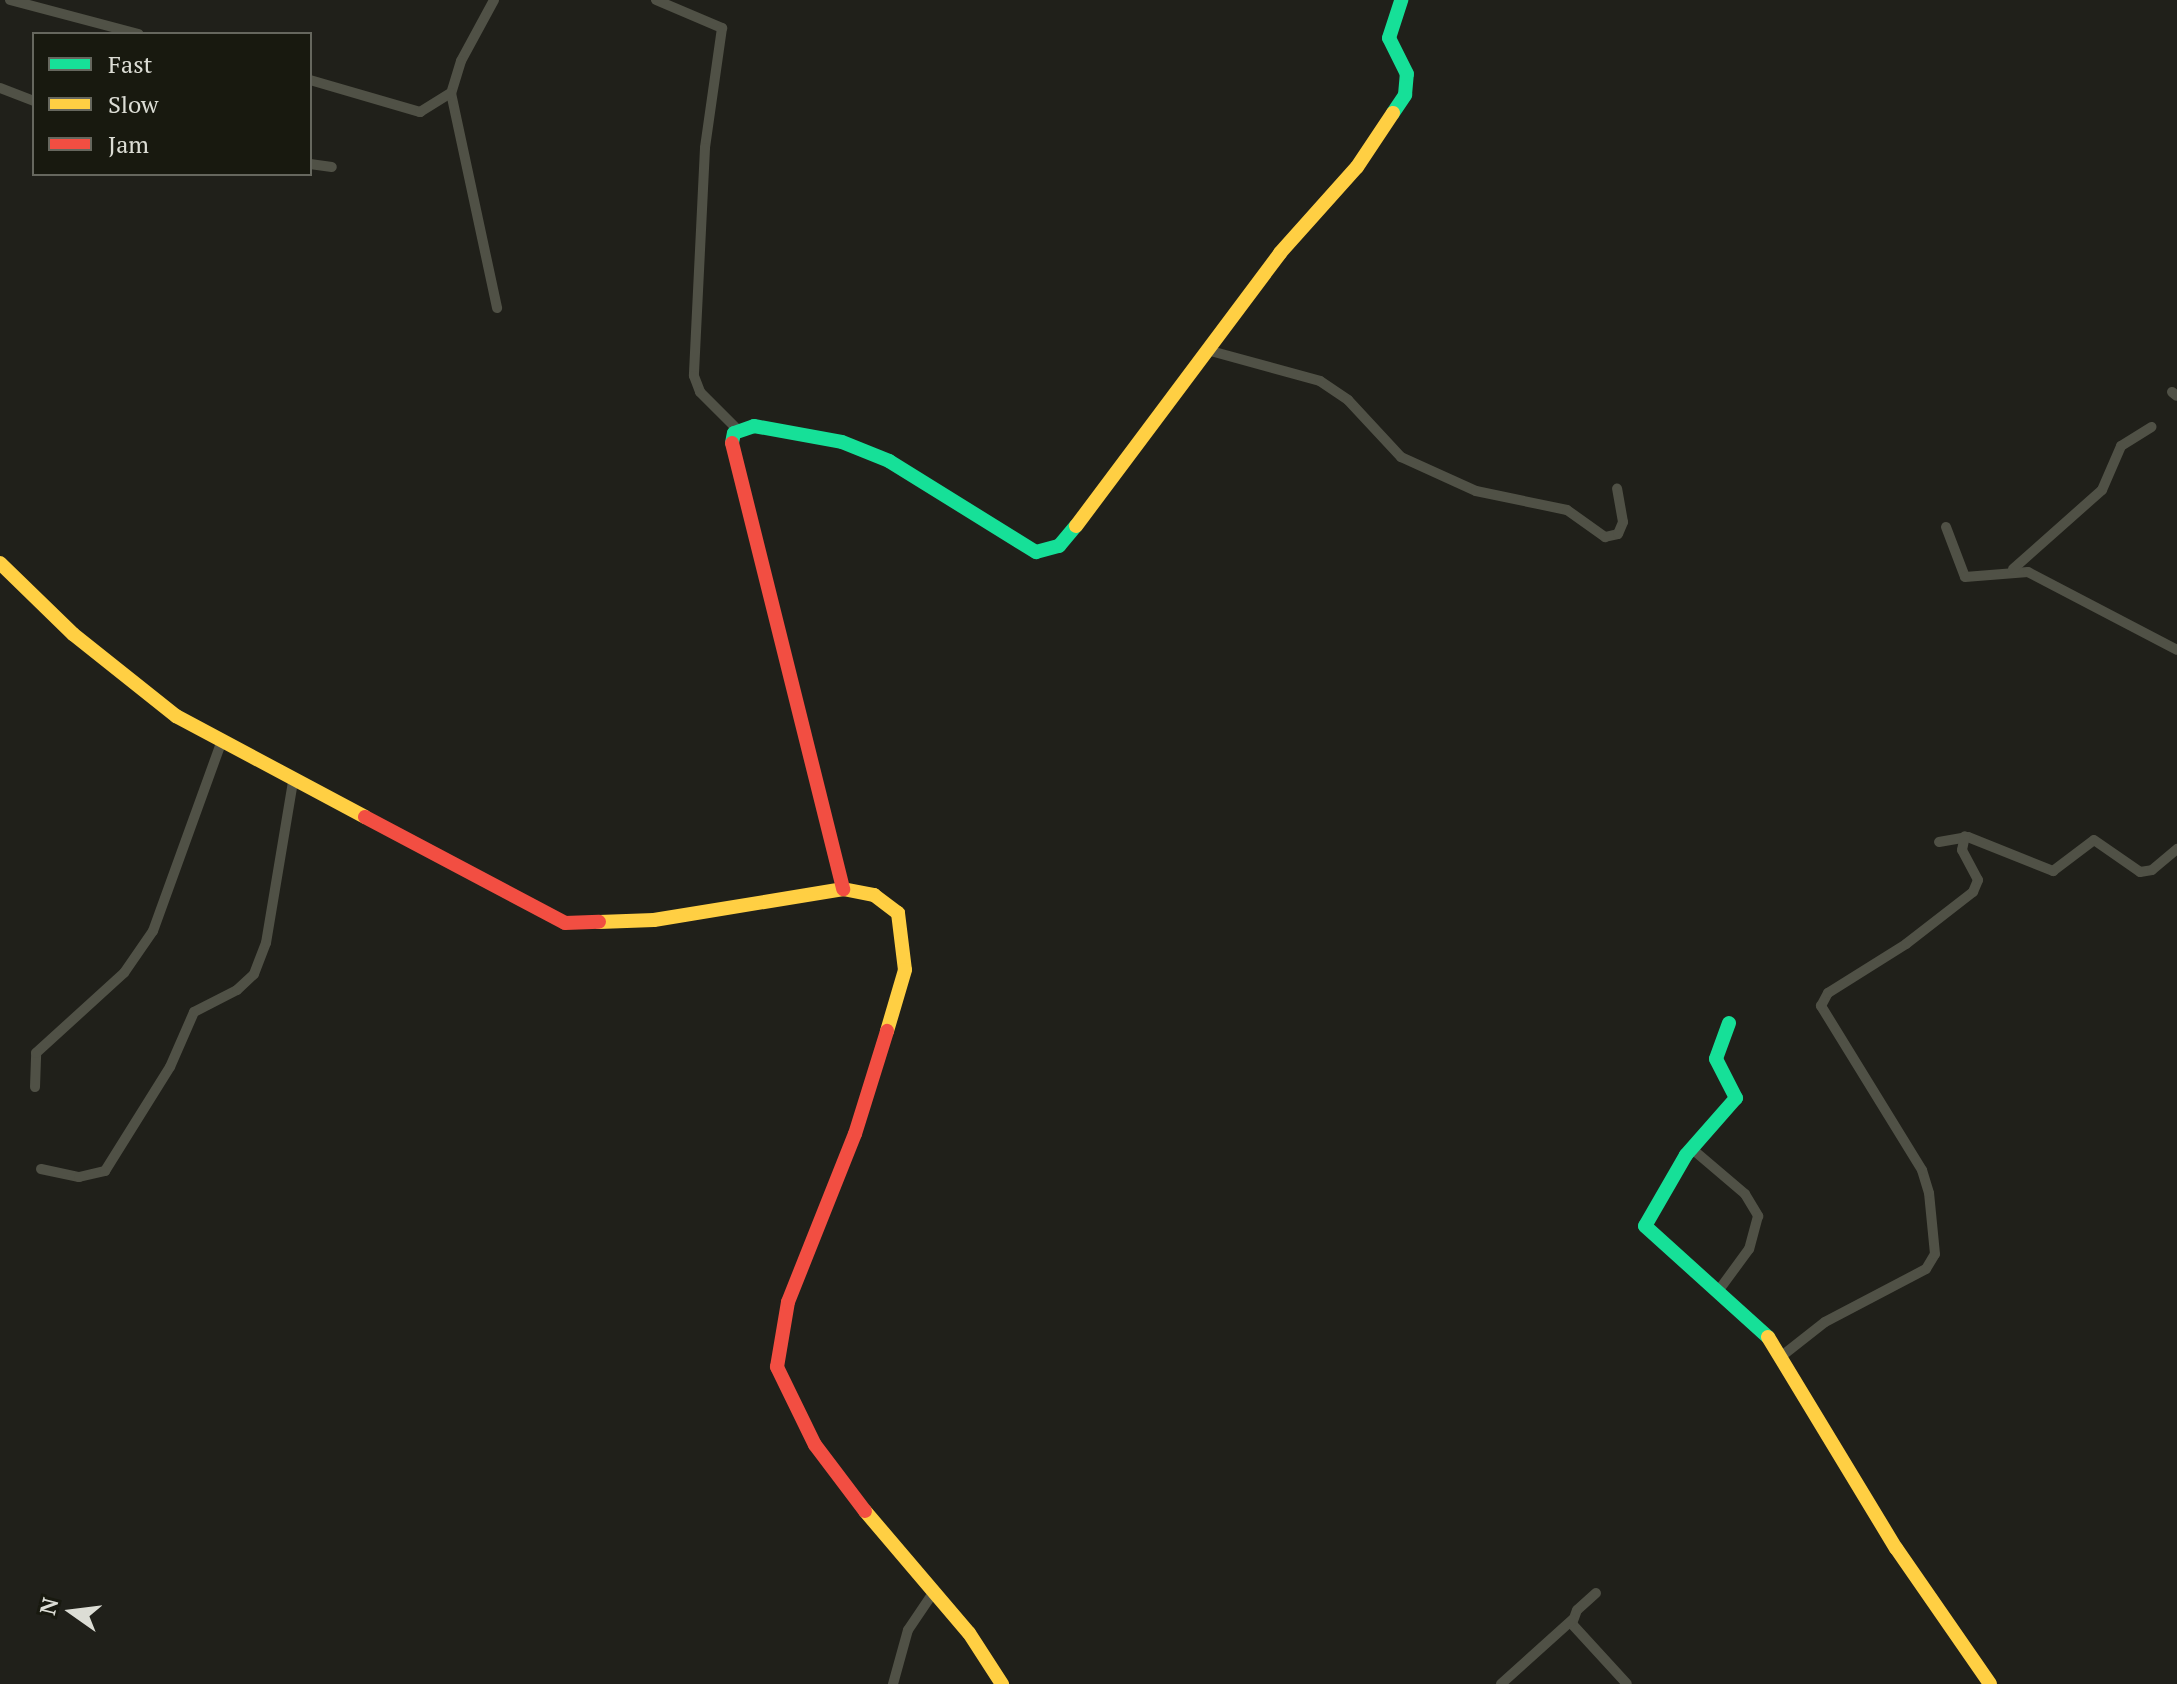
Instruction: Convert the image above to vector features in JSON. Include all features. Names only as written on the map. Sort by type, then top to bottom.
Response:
[{"type":"street","points":[[10,0],[131,32]]},
{"type":"street","points":[[494,0],[461,61],[451,93],[497,308]]},
{"type":"street","points":[[656,0],[722,28],[705,148],[694,376],[700,392],[737,429],[799,431],[860,448],[904,470],[1005,539],[1030,552],[1059,546],[1095,505],[1280,253],[1357,167],[1405,95],[1407,74],[1389,38],[1401,0]]},
{"type":"street","points":[[312,81],[420,112],[451,93]]},
{"type":"street","points":[[0,88],[32,100]]},
{"type":"street","points":[[312,164],[332,167]]},
{"type":"street","points":[[1207,350],[1320,381],[1348,400],[1401,457],[1476,491],[1563,508],[1605,537],[1618,534],[1623,522],[1617,489]]},
{"type":"street","points":[[2013,569],[2102,490],[2121,446],[2152,427]]},
{"type":"street","points":[[737,429],[731,446],[737,480],[843,889]]},
{"type":"street","points":[[1946,527],[1963,576],[2013,569],[2038,576],[2177,650]]},
{"type":"street","points":[[0,563],[103,659],[176,716],[293,781],[366,814],[565,923],[654,920],[843,889],[874,895],[898,913],[905,970],[855,1134],[788,1302],[777,1367],[785,1392],[815,1445],[933,1593],[969,1633],[1002,1684]]},
{"type":"street","points":[[35,1087],[36,1053],[124,973],[153,931],[221,743]]},
{"type":"street","points":[[41,1169],[79,1177],[105,1171],[170,1067],[194,1012],[237,990],[254,974],[266,943],[293,781]]},
{"type":"street","points":[[1783,1355],[1825,1322],[1926,1269],[1935,1254],[1929,1193],[1922,1170],[1821,1006],[1828,993],[1906,944],[1973,892],[1978,880],[1962,850],[1965,836]]},
{"type":"street","points":[[1939,842],[1965,836],[2053,871],[2094,840],[2140,872],[2152,870],[2177,849]]},
{"type":"street","points":[[1729,1023],[1716,1059],[1738,1094],[1691,1148],[1645,1226],[1719,1290],[1783,1355],[1896,1548],[1990,1684]]},
{"type":"street","points":[[1691,1148],[1745,1194],[1758,1216],[1749,1249],[1719,1290]]},
{"type":"street","points":[[893,1684],[908,1630],[933,1593]]},
{"type":"street","points":[[1501,1684],[1572,1620],[1596,1593]]},
{"type":"street","points":[[1572,1620],[1627,1684]]},
{"type":"traffic: fast","points":[[1393,113],[1405,95],[1407,74],[1389,38],[1401,0]]},
{"type":"traffic: fast","points":[[732,443],[734,433],[754,426],[842,442],[889,461],[1036,552],[1059,546],[1076,526]]},
{"type":"traffic: fast","points":[[1729,1023],[1716,1059],[1736,1098],[1686,1155],[1645,1226],[1768,1337]]},
{"type":"traffic: slow","points":[[1076,526],[1280,253],[1357,167],[1393,113]]},
{"type":"traffic: slow","points":[[0,563],[73,634],[176,716],[365,817]]},
{"type":"traffic: slow","points":[[599,922],[654,920],[843,889],[874,895],[898,913],[905,970],[887,1031]]},
{"type":"traffic: slow","points":[[1768,1337],[1896,1548],[1990,1684]]},
{"type":"traffic: slow","points":[[865,1511],[969,1633],[1002,1684]]},
{"type":"traffic: jam","points":[[732,443],[843,889]]},
{"type":"traffic: jam","points":[[365,817],[565,923],[599,922]]},
{"type":"traffic: jam","points":[[865,1511],[815,1445],[777,1367],[788,1302],[855,1134],[887,1031]]}]
